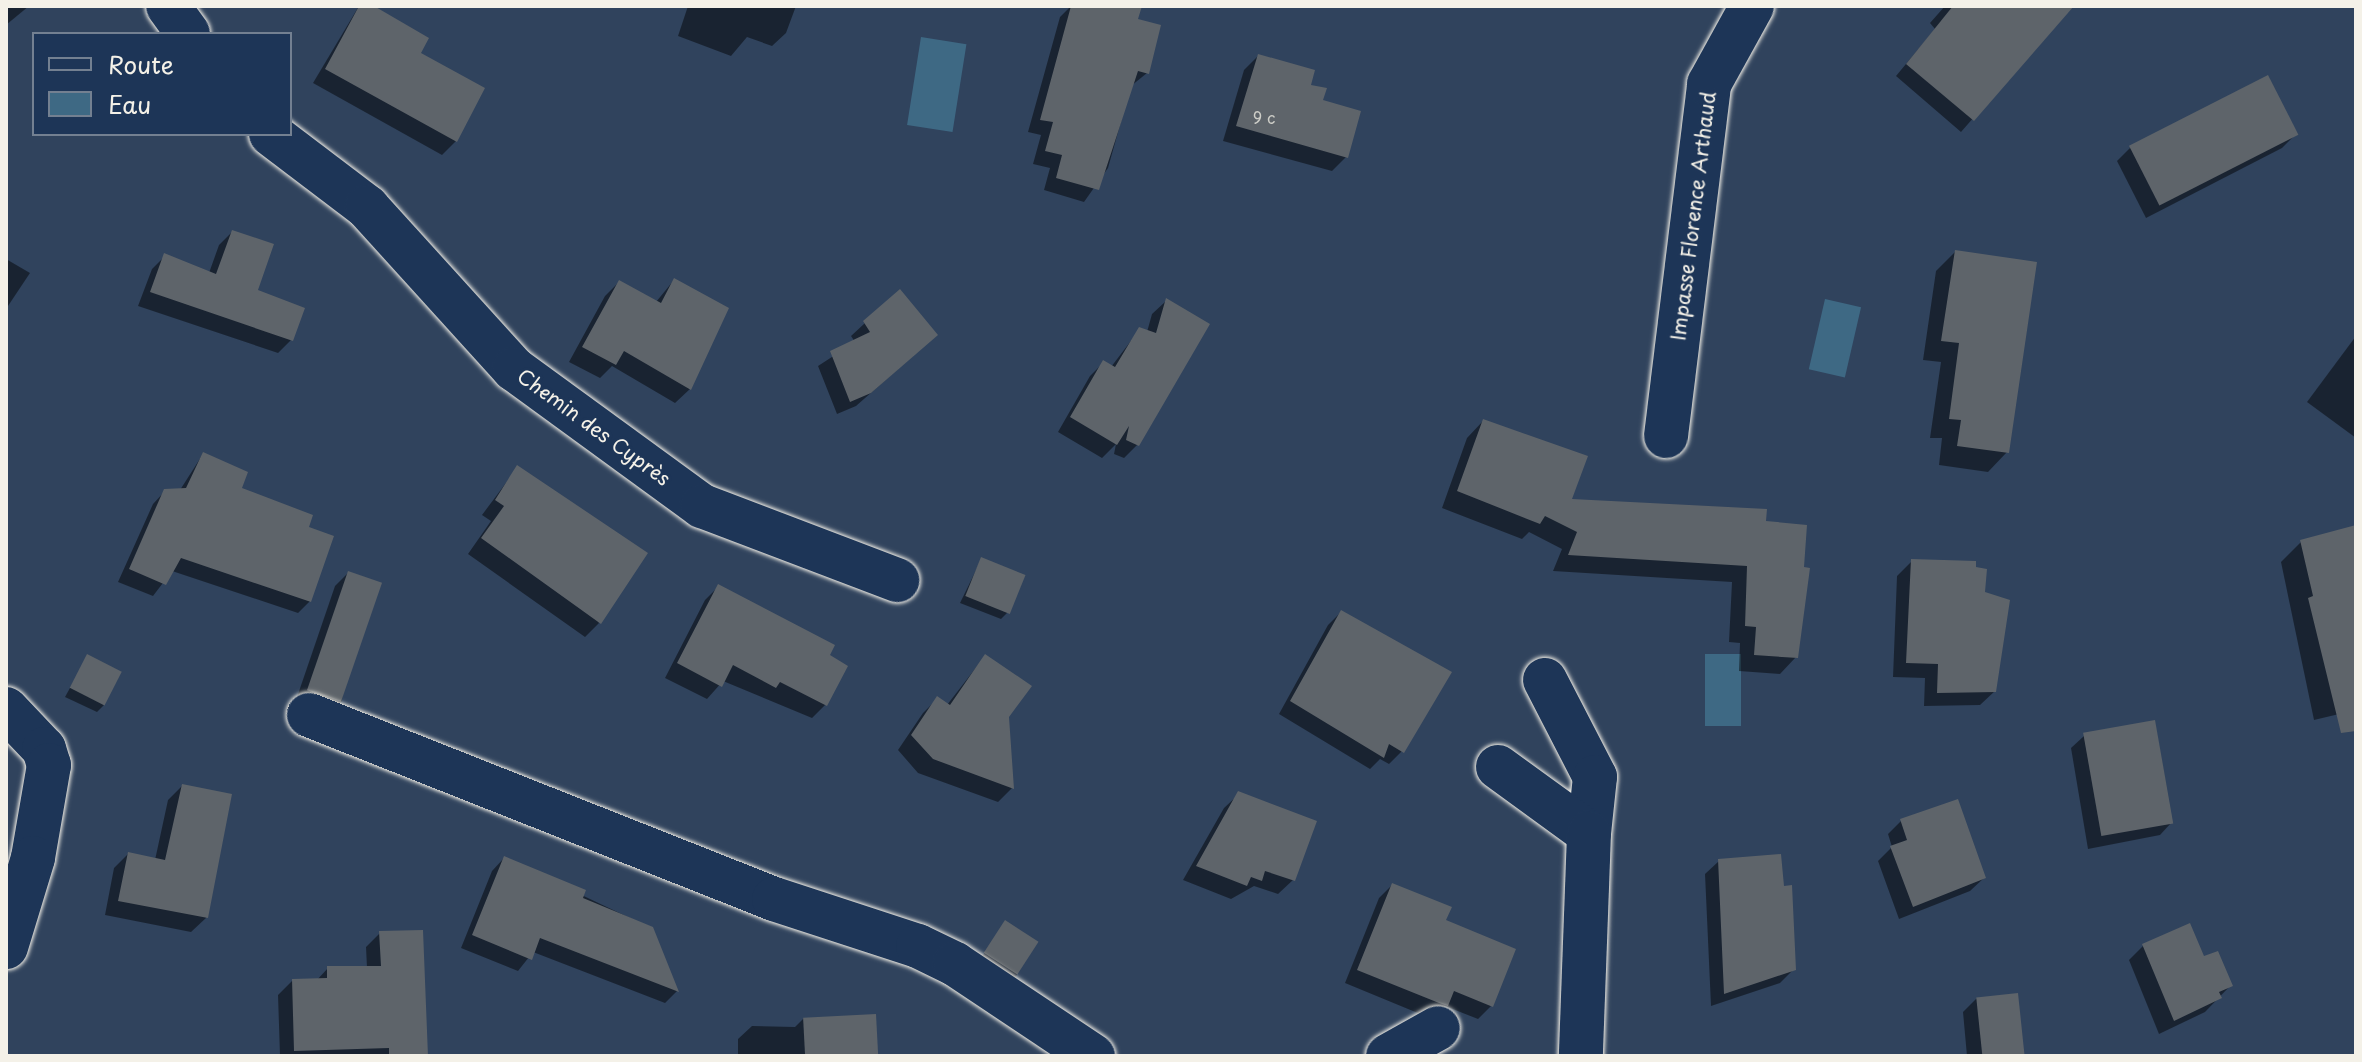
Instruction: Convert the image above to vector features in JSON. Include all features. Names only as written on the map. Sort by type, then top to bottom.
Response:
[{"type":"street","points":[[168,6],[187,32]]},
{"type":"street","name":"Impasse Florence Arthaud","points":[[1666,436],[1709,84],[1752,6]]},
{"type":"street","name":"Chemin des Cyprès","points":[[274,136],[367,207],[514,369],[702,506],[897,580]]},
{"type":"street","points":[[1545,680],[1595,777],[1589,833],[1581,1056]]},
{"type":"street","points":[[6,709],[44,749],[49,765],[33,858],[6,947]]},
{"type":"street","points":[[309,715],[774,899],[918,946],[955,964],[1093,1056]]},
{"type":"street","points":[[1498,767],[1589,833]]},
{"type":"street","points":[[1388,1056],[1438,1028]]},
{"type":"water","points":[[921,37],[966,44],[953,132],[907,125]]},
{"type":"water","points":[[1825,299],[1861,307],[1845,377],[1809,369]]},
{"type":"water","points":[[1705,654],[1741,654],[1741,726],[1705,726]]},
{"type":"building","points":[[359,6],[374,6],[429,38],[421,53],[485,88],[457,142],[325,69]]},
{"type":"building","points":[[1071,6],[1142,6],[1138,19],[1161,25],[1149,74],[1138,71],[1099,190],[1056,178],[1062,155],[1045,151],[1053,122],[1040,120]]},
{"type":"building","points":[[1953,6],[2074,6],[1974,121],[1906,64]]},
{"type":"building","points":[[1258,54],[1315,70],[1311,85],[1327,88],[1323,100],[1361,111],[1348,158],[1236,126]]},
{"type":"building","points":[[2268,75],[2298,135],[2159,206],[2129,146]]},
{"type":"building","points":[[232,230],[274,244],[258,290],[305,308],[293,341],[150,292],[164,253],[216,274]]},
{"type":"building","points":[[1955,250],[2037,262],[2009,453],[1957,446],[1961,420],[1949,419],[1959,343],[1941,341]]},
{"type":"building","points":[[674,278],[729,308],[691,390],[624,351],[616,365],[582,347],[619,280],[661,303]]},
{"type":"building","points":[[900,289],[938,335],[871,393],[850,402],[830,351],[870,332],[863,321]]},
{"type":"building","points":[[1166,298],[1210,324],[1139,446],[1126,440],[1129,426],[1117,445],[1070,417],[1103,360],[1115,367],[1139,327],[1156,333]]},
{"type":"building","points":[[1483,419],[1588,456],[1572,499],[1767,509],[1766,521],[1807,525],[1804,567],[1810,568],[1798,658],[1754,655],[1756,627],[1745,626],[1747,566],[1568,555],[1577,532],[1545,516],[1540,524],[1457,491]]},
{"type":"building","points":[[203,452],[248,472],[242,488],[313,515],[309,527],[334,536],[311,602],[181,558],[166,585],[129,569],[164,489],[186,488]]},
{"type":"building","points":[[517,465],[648,553],[601,624],[481,538],[504,506],[495,500]]},
{"type":"building","points":[[2356,525],[2356,731],[2341,733],[2308,598],[2313,596],[2300,540]]},
{"type":"building","points":[[981,557],[1026,575],[1010,614],[965,596]]},
{"type":"building","points":[[1911,559],[1976,561],[1976,567],[1987,569],[1985,592],[2010,600],[1996,692],[1937,693],[1938,664],[1906,663]]},
{"type":"building","points":[[348,571],[382,583],[341,702],[307,690]]},
{"type":"building","points":[[718,584],[835,645],[830,655],[848,666],[827,706],[780,682],[776,688],[733,665],[722,687],[677,663]]},
{"type":"building","points":[[1341,610],[1452,672],[1404,753],[1389,744],[1384,758],[1290,701]]},
{"type":"building","points":[[87,654],[122,672],[104,706],[70,688]]},
{"type":"building","points":[[985,654],[1032,686],[1009,717],[1014,789],[933,759],[911,735],[937,696],[950,705]]},
{"type":"building","points":[[2155,720],[2173,823],[2101,836],[2083,733]]},
{"type":"building","points":[[182,784],[232,794],[208,918],[118,901],[128,852],[165,860]]},
{"type":"building","points":[[1238,791],[1317,821],[1295,881],[1265,871],[1262,881],[1251,877],[1247,886],[1196,866]]},
{"type":"building","points":[[1958,799],[1986,878],[1913,907],[1890,846],[1907,840],[1900,819]]},
{"type":"building","points":[[1781,854],[1784,886],[1792,885],[1796,970],[1724,994],[1718,859]]},
{"type":"building","points":[[504,856],[586,890],[583,898],[653,927],[679,992],[540,938],[532,960],[472,935]]},
{"type":"building","points":[[1392,883],[1452,907],[1446,920],[1516,949],[1493,1007],[1454,991],[1448,1006],[1357,970]]},
{"type":"building","points":[[1005,920],[1039,942],[1017,974],[984,953]]},
{"type":"building","points":[[2190,923],[2204,956],[2218,951],[2233,986],[2219,992],[2222,998],[2174,1021],[2142,944]]},
{"type":"building","points":[[423,930],[428,1056],[389,1056],[389,1048],[294,1051],[292,979],[327,978],[327,966],[381,966],[379,931]]},
{"type":"building","points":[[2018,993],[2025,1056],[1982,1056],[1976,997]]},
{"type":"building","points":[[876,1014],[878,1056],[805,1056],[803,1018]]}]
